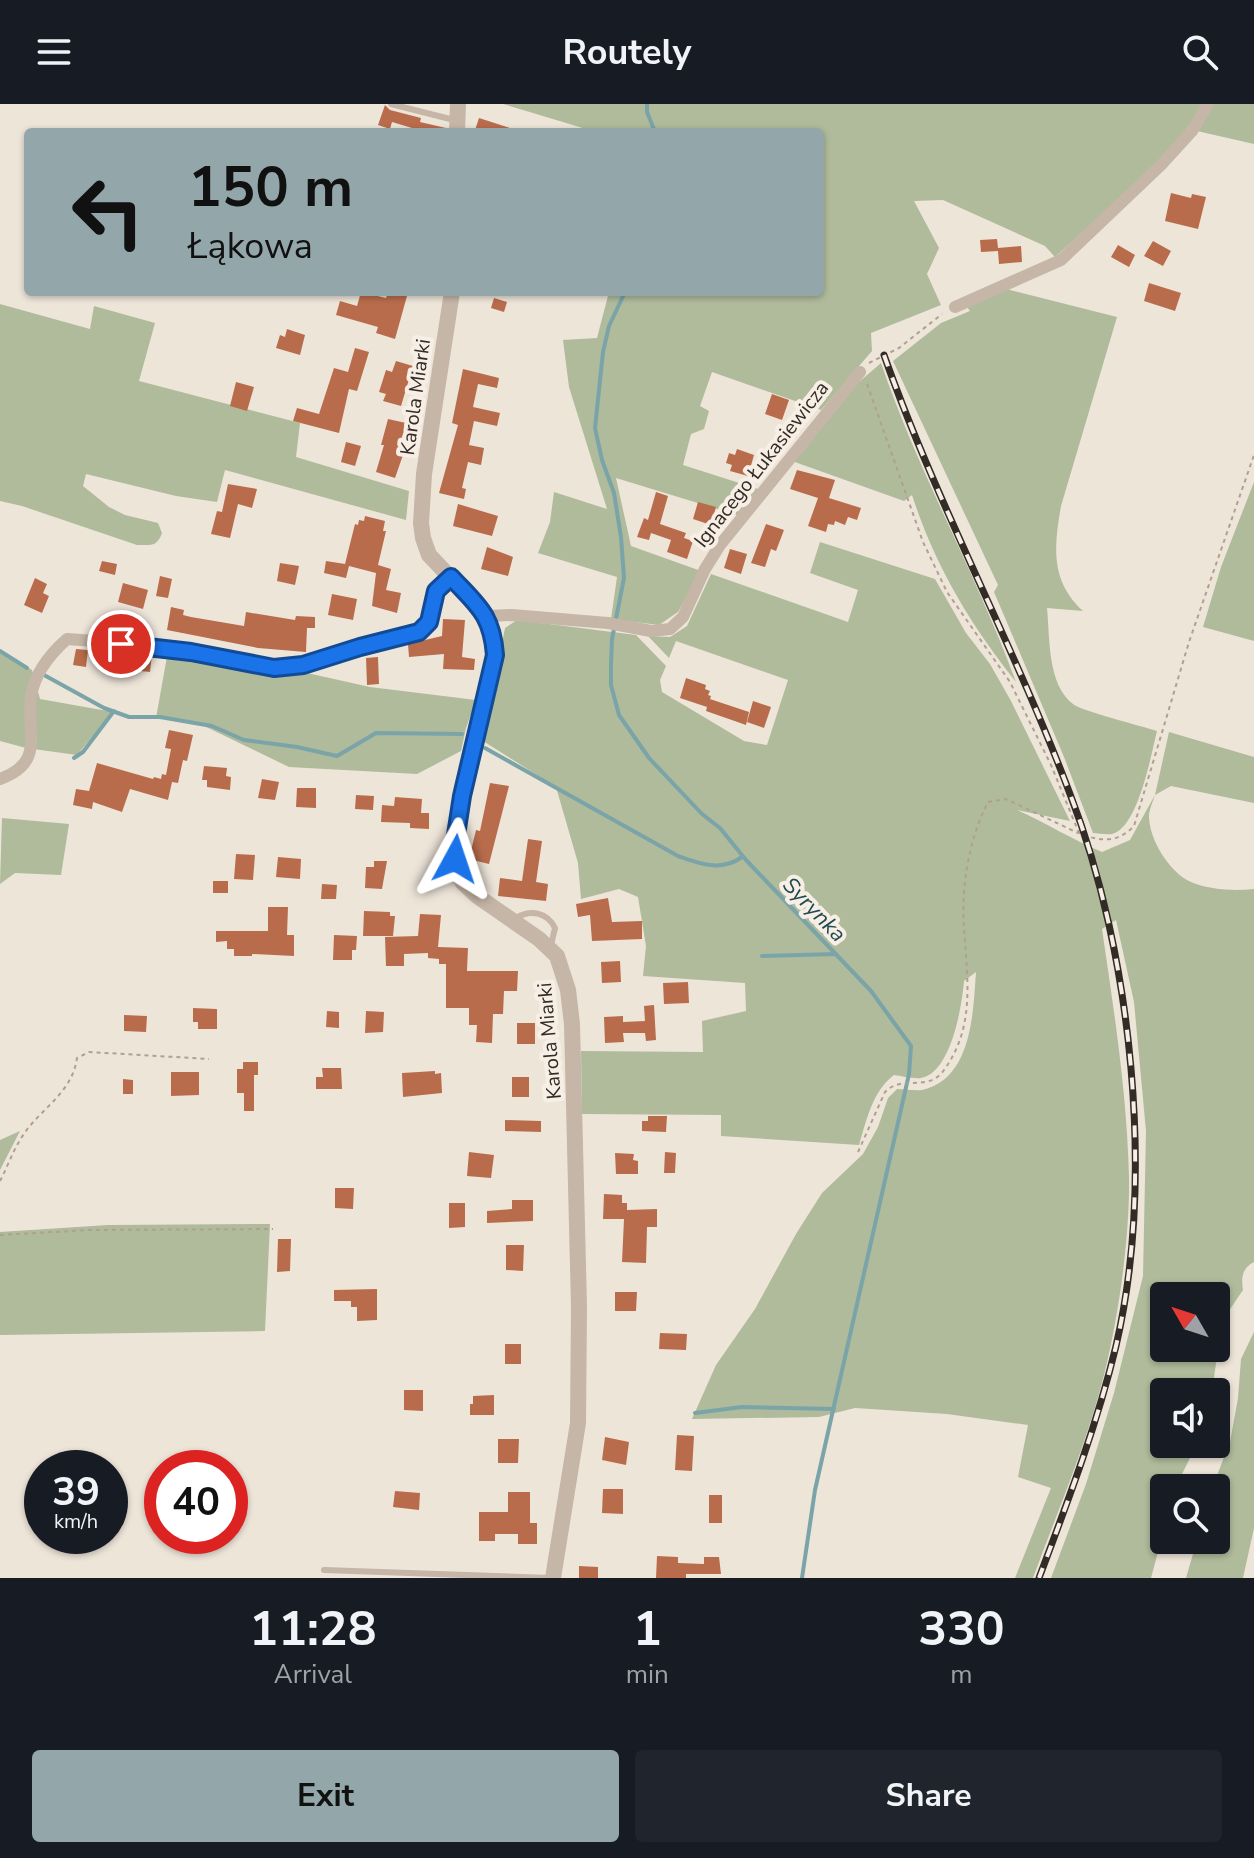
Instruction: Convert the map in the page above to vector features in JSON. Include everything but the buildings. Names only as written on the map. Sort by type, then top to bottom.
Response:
[{"type":"street","points":[[955,307],[1061,260],[1161,165],[1192,131],[1208,104]]},
{"type":"street","name":"Karola Miarki","points":[[451,296],[436,387],[421,523],[429,555],[487,616],[494,635],[495,655],[462,796],[454,848],[457,872],[463,883],[477,896],[557,956],[572,1024],[579,1307],[578,1423],[551,1578]]},
{"type":"street","name":"Ignacego Łukasiewicza","points":[[487,616],[512,615],[608,623],[662,632],[678,624],[720,545],[860,372]]},
{"type":"street","points":[[0,779],[20,771],[29,760],[34,683],[56,649],[67,639],[150,645],[274,668],[303,665],[419,632],[429,622],[436,591],[451,577]]},
{"type":"lane","points":[[391,104],[457,119]]},
{"type":"lane","points":[[324,1570],[551,1578]]},
{"type":"path","points":[[955,307],[931,321],[899,348],[871,361],[860,372],[874,398],[929,554],[947,592],[1010,682],[1051,765],[1079,833]]},
{"type":"path","points":[[858,1152],[885,1092],[898,1082],[929,1083],[938,1077],[962,1039],[969,1000],[964,925],[966,888],[978,819],[988,802],[1006,799],[1100,840],[1122,838],[1134,826],[1189,642],[1254,455]]},
{"type":"path","points":[[0,1181],[20,1138],[66,1089],[77,1058],[89,1052],[209,1059]]},
{"type":"path","points":[[0,1235],[105,1230],[273,1229]]},
{"type":"green space","points":[[503,104],[1202,104],[1155,166],[1055,257],[1045,246],[943,200],[914,201],[939,248],[927,274],[941,305],[871,333],[872,351],[821,410],[712,372],[700,406],[709,411],[704,429],[691,434],[683,465],[758,489],[737,515],[616,478],[631,546],[701,571],[678,612],[659,625],[611,619],[617,577],[538,553],[550,522],[554,492],[607,509],[569,387],[563,340],[597,338],[608,296],[824,296],[824,128],[583,128]]},
{"type":"green space","points":[[1213,104],[1254,104],[1254,144],[1197,131]]},
{"type":"green space","points":[[1006,289],[1117,317],[1061,506],[1057,535],[1060,575],[1072,600],[1083,611],[1047,608],[1054,672],[1058,685],[1073,704],[1157,731],[1136,805],[1121,829],[1112,834],[1093,833],[994,592],[998,585],[893,361],[941,323],[970,311],[967,307]]},
{"type":"green space","points":[[0,304],[90,329],[94,306],[155,323],[139,381],[300,423],[296,457],[409,491],[406,520],[225,470],[217,502],[176,496],[86,474],[83,486],[109,507],[125,515],[158,523],[162,533],[156,543],[150,545],[137,545],[0,501]]},
{"type":"green space","points":[[881,363],[912,444],[1016,682],[955,593],[931,546],[912,495],[904,501],[792,461],[859,382]]},
{"type":"green space","points":[[1254,482],[1254,641],[1203,627],[1221,567]]},
{"type":"green space","points":[[820,542],[935,579],[1011,701],[1070,821],[1017,810],[1102,852],[1130,840],[1155,795],[1149,814],[1152,833],[1161,853],[1175,871],[1191,882],[1206,887],[1254,889],[1254,1262],[1245,1270],[1243,1290],[1230,1309],[1230,1282],[1150,1282],[1150,1362],[1216,1362],[1214,1378],[1150,1378],[1150,1458],[1190,1458],[1182,1474],[1150,1474],[1150,1554],[1158,1554],[1151,1578],[1051,1578],[1086,1484],[1114,1393],[1143,1276],[1146,1131],[1134,1002],[1116,920],[1102,929],[1128,1146],[1129,1200],[1123,1274],[1098,1397],[1033,1578],[1015,1578],[1051,1488],[1018,1477],[1028,1425],[947,1414],[855,1408],[819,1417],[692,1419],[716,1365],[755,1309],[822,1193],[863,1154],[878,1127],[888,1098],[897,1089],[922,1090],[939,1083],[951,1073],[960,1059],[971,1024],[976,972],[964,981],[953,1037],[940,1064],[921,1078],[894,1075],[880,1089],[859,1145],[721,1136],[721,1115],[582,1114],[581,1051],[703,1052],[702,1021],[746,1011],[745,983],[643,976],[646,946],[638,897],[619,889],[581,899],[578,863],[556,787],[483,741],[505,628],[517,620],[636,635],[666,666],[660,680],[662,692],[744,741],[767,745],[788,680],[676,641],[669,658],[648,636],[670,637],[687,626],[711,574],[848,622],[858,590],[810,573]]},
{"type":"green space","points":[[0,650],[32,670],[40,699],[113,712],[77,755],[0,741]]},
{"type":"green space","points":[[168,651],[237,667],[307,673],[370,687],[476,700],[461,751],[417,774],[289,767],[198,723],[156,718]]},
{"type":"green space","points":[[1169,732],[1254,757],[1254,803],[1171,786],[1155,795]]},
{"type":"green space","points":[[2,818],[69,824],[61,875],[15,873],[0,884]]},
{"type":"green space","points":[[20,1131],[0,1170],[0,1140]]},
{"type":"green space","points":[[270,1224],[265,1331],[0,1335],[0,1232],[108,1225]]},
{"type":"green space","points":[[1254,1332],[1254,1528],[1243,1578],[1186,1578],[1193,1554],[1230,1554],[1230,1474],[1217,1474],[1224,1458],[1230,1458],[1241,1359]]},
{"type":"waterway","name":"Syrynka","points":[[647,104],[653,128]]},
{"type":"waterway","name":"Syrynka","points":[[623,296],[609,326],[603,352],[595,428],[614,493],[621,537],[624,578],[612,639],[611,664],[611,685],[619,715],[649,758],[702,814],[720,828],[746,860],[871,991],[911,1046],[909,1074],[815,1490],[802,1578]]},
{"type":"waterway","points":[[0,651],[27,668]]},
{"type":"waterway","points":[[44,675],[104,708],[129,717],[160,717],[212,726],[244,740],[337,756],[376,733],[462,734]]},
{"type":"waterway","points":[[74,758],[83,752],[114,711]]},
{"type":"waterway","points":[[485,748],[678,856],[703,864],[719,865],[742,857]]},
{"type":"waterway","points":[[762,956],[836,954]]},
{"type":"waterway","points":[[695,1413],[742,1407],[834,1409]]},
{"type":"railway","points":[[884,355],[928,466],[1025,684],[1070,794],[1109,924],[1122,995],[1131,1067],[1135,1140],[1134,1211],[1128,1281],[1116,1346],[1100,1405],[1039,1578]]},
{"type":"route","points":[[121,644],[150,645],[274,668],[303,665],[419,632],[429,622],[436,591],[451,577],[487,616],[494,635],[495,655],[462,796],[455,859]]}]
